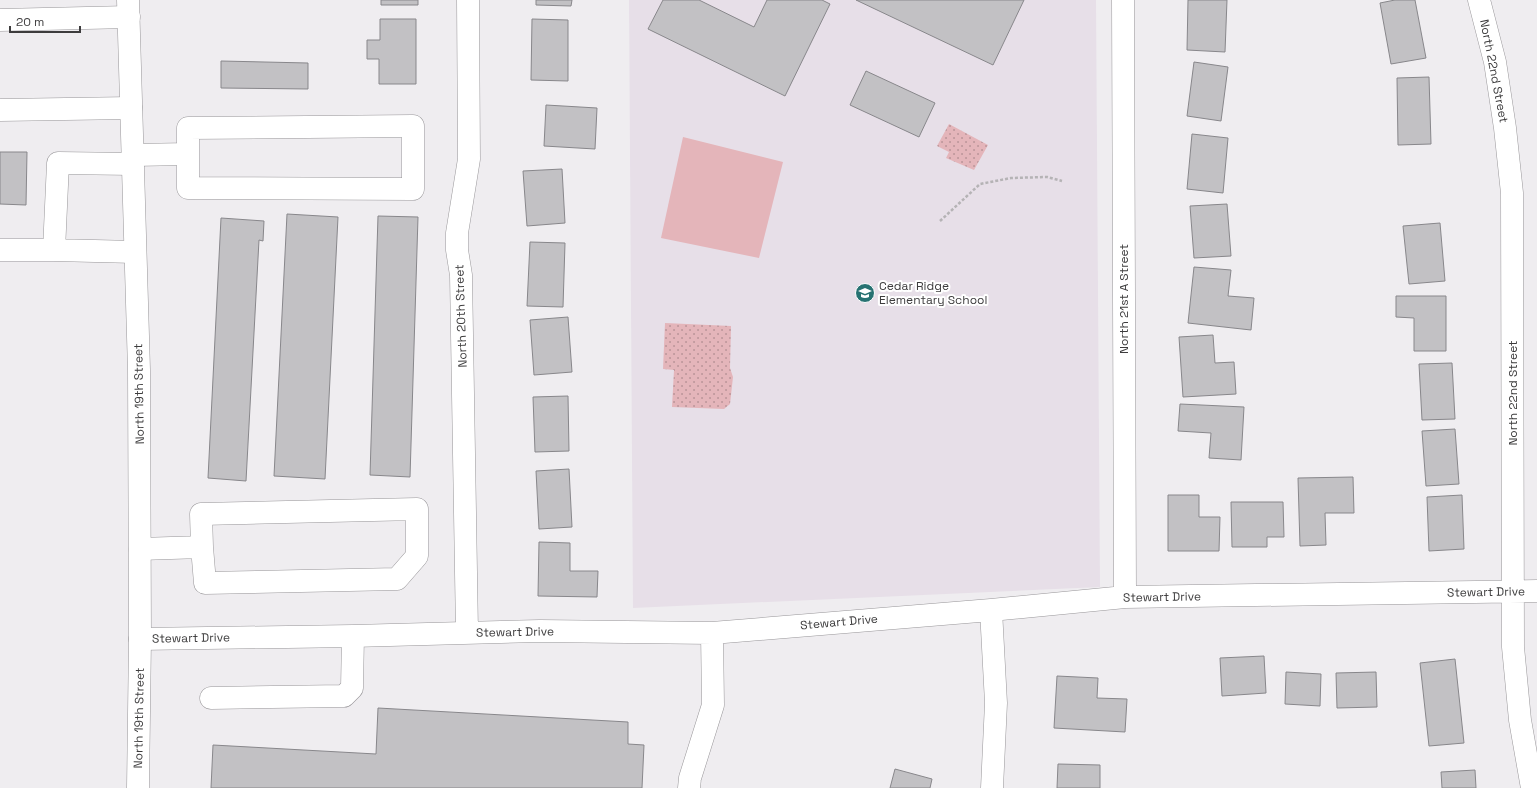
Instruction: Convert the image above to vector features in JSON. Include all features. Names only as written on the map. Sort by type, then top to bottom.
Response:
[{"type":"street","name":"North 20th Street","points":[[467,632],[462,283],[457,250],[457,233],[470,159],[468,0]]},
{"type":"street","name":"North 21st A Street","points":[[1122,0],[1125,597]]},
{"type":"street","name":"North 22nd Street","points":[[1479,0],[1495,62],[1505,128],[1512,193],[1513,647],[1519,713],[1532,788]]},
{"type":"street","points":[[0,20],[128,9]]},
{"type":"street","name":"North 19th Street","points":[[128,9],[139,370],[140,639],[138,788]]},
{"type":"street","points":[[0,110],[131,108]]},
{"type":"street","points":[[413,126],[413,189],[188,188],[188,154],[188,128],[413,126]]},
{"type":"street","points":[[54,250],[58,163],[133,160],[188,154]]},
{"type":"street","points":[[0,250],[135,252]]},
{"type":"street","points":[[417,509],[417,556],[397,579],[205,583],[202,547],[201,514],[417,509]]},
{"type":"street","points":[[140,549],[202,547]]},
{"type":"street","name":"Stewart Drive","points":[[140,639],[548,631],[712,633],[991,610],[1125,597],[1537,591]]},
{"type":"street","points":[[991,610],[996,703],[992,788]]},
{"type":"street","points":[[690,788],[690,778],[713,705],[712,633]]},
{"type":"street","points":[[211,698],[344,696],[352,688],[353,636]]},
{"type":"path","points":[[940,221],[980,184],[1018,178],[1047,177],[1062,181]]},
{"type":"shaded area","name":"Cedar Ridge Elementary School","points":[[629,0],[1096,0],[1100,587],[633,608]]},
{"type":"shaded area","points":[[949,124],[988,145],[974,170],[946,158],[949,152],[937,146]]},
{"type":"shaded area","points":[[683,137],[783,162],[759,258],[661,238]]},
{"type":"shaded area","points":[[665,323],[731,326],[730,368],[733,377],[730,404],[724,409],[672,407],[674,370],[663,369]]},
{"type":"building","points":[[381,0],[418,0],[418,5],[381,5]]},
{"type":"building","points":[[536,0],[572,0],[571,6],[536,5]]},
{"type":"building","points":[[663,0],[699,0],[754,27],[767,0],[822,0],[830,4],[785,96],[648,29]]},
{"type":"building","points":[[856,0],[1024,0],[993,65]]},
{"type":"building","points":[[1188,0],[1227,0],[1225,52],[1187,50]]},
{"type":"building","points":[[1395,0],[1415,0],[1426,58],[1391,64],[1380,3]]},
{"type":"building","points":[[380,19],[416,19],[416,84],[379,84],[379,59],[367,59],[367,40],[380,40]]},
{"type":"building","points":[[532,19],[568,20],[568,81],[531,80]]},
{"type":"building","points":[[221,61],[308,63],[308,89],[221,88]]},
{"type":"building","points":[[1194,62],[1228,67],[1221,121],[1187,116]]},
{"type":"building","points":[[866,71],[935,103],[919,137],[850,105]]},
{"type":"building","points":[[1429,77],[1431,144],[1398,145],[1397,78]]},
{"type":"building","points":[[546,105],[597,108],[595,149],[544,146]]},
{"type":"building","points":[[1192,134],[1228,138],[1223,193],[1187,189]]},
{"type":"building","points":[[0,152],[27,152],[26,205],[0,204]]},
{"type":"building","points":[[562,169],[565,223],[527,226],[523,171]]},
{"type":"building","points":[[1227,204],[1231,256],[1194,258],[1190,206]]},
{"type":"building","points":[[287,214],[338,217],[325,479],[274,476]]},
{"type":"building","points":[[378,216],[418,217],[410,477],[370,475]]},
{"type":"building","points":[[221,218],[264,221],[263,241],[259,240],[246,481],[208,478]]},
{"type":"building","points":[[1440,223],[1445,281],[1409,284],[1403,226]]},
{"type":"building","points":[[530,242],[565,243],[563,307],[527,306]]},
{"type":"building","points":[[1194,267],[1231,270],[1228,296],[1254,298],[1251,330],[1188,323]]},
{"type":"building","points":[[1396,296],[1446,296],[1446,351],[1414,351],[1414,318],[1396,317]]},
{"type":"building","points":[[568,317],[572,372],[534,375],[530,320]]},
{"type":"building","points":[[1213,335],[1215,363],[1234,362],[1236,394],[1183,397],[1179,337]]},
{"type":"building","points":[[1452,363],[1455,419],[1422,420],[1419,364]]},
{"type":"building","points":[[568,396],[569,451],[535,452],[533,397]]},
{"type":"building","points":[[1180,404],[1244,407],[1241,460],[1209,458],[1211,433],[1178,431]]},
{"type":"building","points":[[1455,429],[1459,484],[1426,486],[1422,431]]},
{"type":"building","points":[[569,469],[572,527],[539,529],[536,471]]},
{"type":"building","points":[[1353,477],[1354,513],[1325,513],[1326,545],[1300,546],[1298,478]]},
{"type":"building","points":[[1168,495],[1199,495],[1199,517],[1220,517],[1219,551],[1168,551]]},
{"type":"building","points":[[1462,495],[1464,549],[1429,551],[1427,497]]},
{"type":"building","points":[[1231,502],[1283,502],[1284,537],[1267,537],[1267,547],[1232,547]]},
{"type":"building","points":[[539,542],[570,543],[570,571],[598,571],[597,597],[538,596]]},
{"type":"building","points":[[1264,656],[1266,693],[1222,696],[1220,658]]},
{"type":"building","points":[[1455,659],[1464,743],[1429,746],[1420,663]]},
{"type":"building","points":[[1286,672],[1321,674],[1320,706],[1285,704]]},
{"type":"building","points":[[1376,672],[1377,707],[1337,708],[1336,673]]},
{"type":"building","points":[[1057,676],[1098,678],[1097,698],[1127,699],[1125,732],[1054,728]]},
{"type":"building","points":[[378,708],[628,722],[628,744],[644,745],[642,788],[211,788],[213,745],[376,754]]},
{"type":"building","points":[[1058,764],[1100,765],[1100,788],[1057,788]]},
{"type":"building","points":[[895,769],[932,779],[930,788],[890,788]]},
{"type":"building","points":[[1475,770],[1476,788],[1442,788],[1441,772]]},
{"type":"place","name":"Cedar Ridge Elementary School","points":[[865,293]]}]
